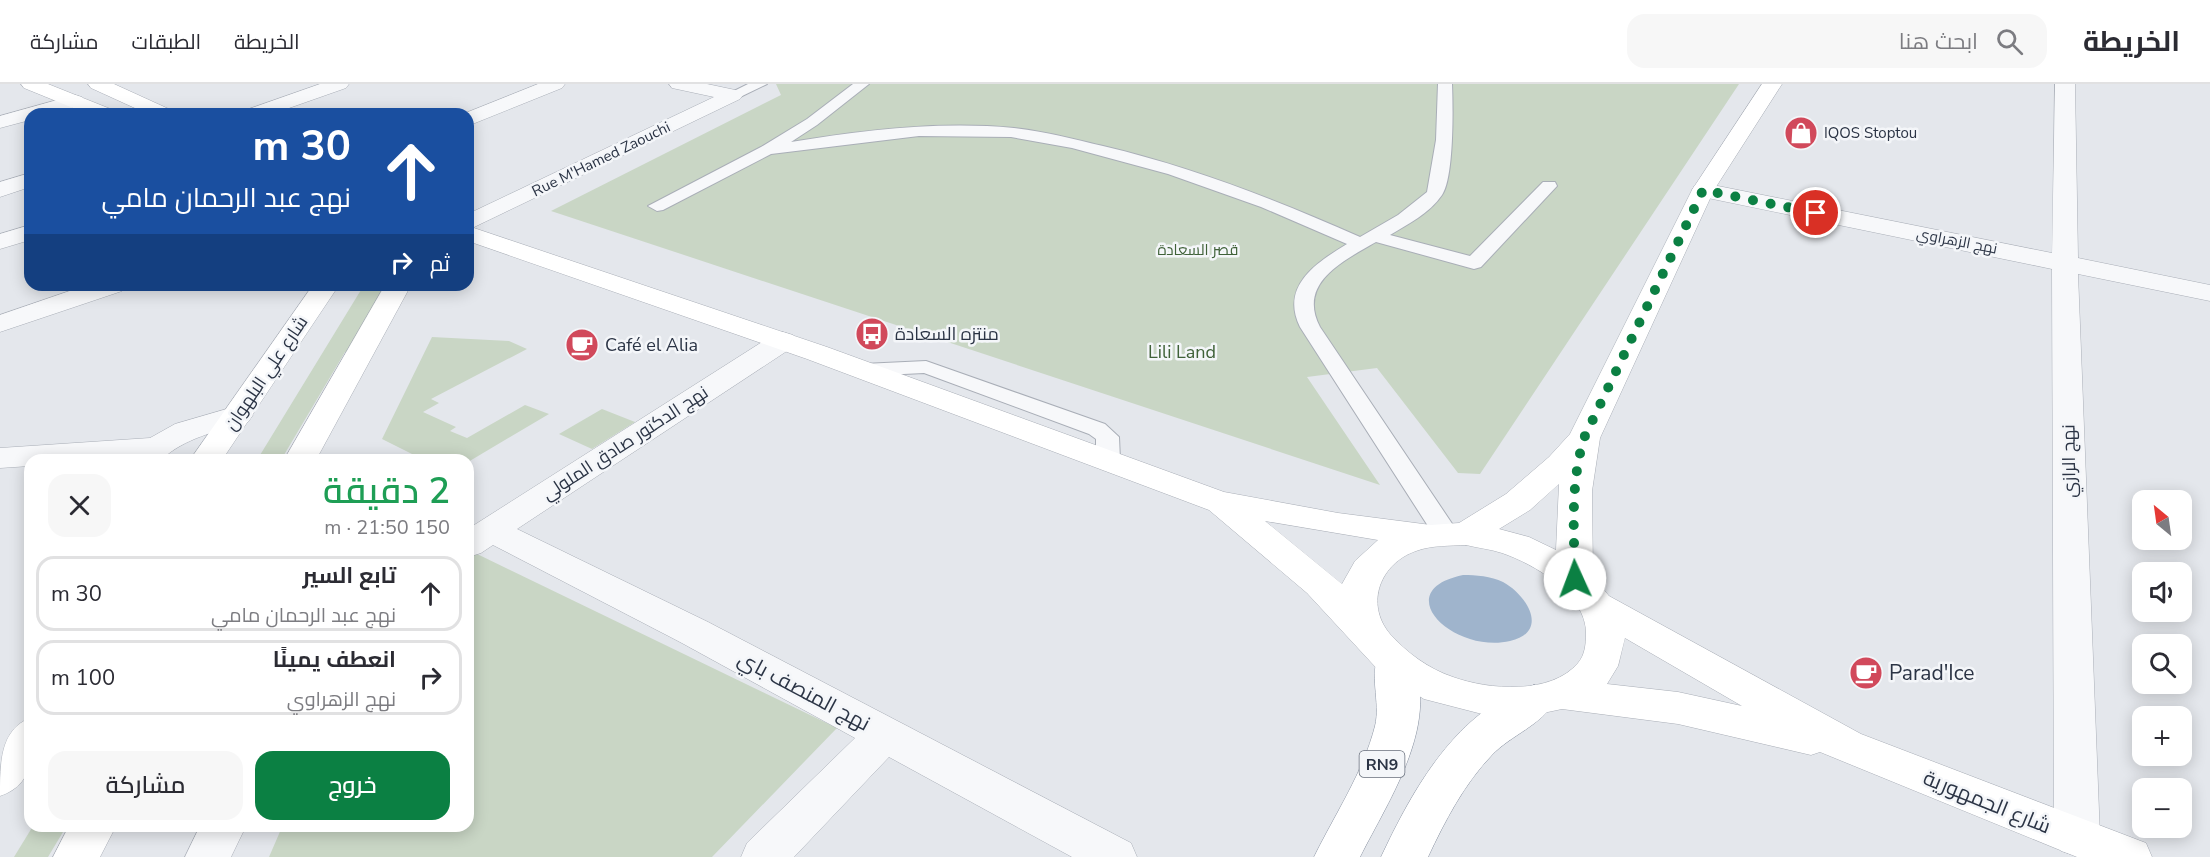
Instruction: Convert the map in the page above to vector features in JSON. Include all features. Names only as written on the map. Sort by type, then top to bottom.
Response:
[{"type":"main road","points":[[31,84],[92,108]]},
{"type":"main road","points":[[1404,857],[1437,795],[1458,766],[1490,731],[1593,674],[1605,653],[1605,623],[1587,592],[1573,506],[1577,463],[1584,438],[1703,190],[1772,84]]},
{"type":"main road","points":[[101,85],[151,108]]},
{"type":"main road","points":[[474,234],[783,341],[1217,501],[1338,525],[1448,535],[1518,502],[1561,464],[1584,438]]},
{"type":"main road","points":[[474,241],[497,241]]},
{"type":"main road","points":[[474,258],[586,274]]},
{"type":"main road","name":"شارع علي البلهوان","points":[[210,454],[322,291]]},
{"type":"main road","points":[[303,454],[395,291]]},
{"type":"main road","points":[[1217,501],[1320,584],[1381,649],[1414,676],[1460,696],[1485,701],[1548,698]]},
{"type":"main road","name":"RN9","points":[[1337,857],[1387,754],[1397,722],[1398,696],[1381,649],[1361,620],[1357,591],[1368,567],[1394,546],[1448,535],[1500,540],[1524,548],[1587,592]]},
{"type":"main road","name":"شارع الجمهورية","points":[[1587,592],[1846,746]]},
{"type":"main road","name":"شارع الجمهورية","points":[[1548,698],[1678,708],[1846,746],[2129,857]]},
{"type":"main road","points":[[0,778],[24,743]]},
{"type":"main road","points":[[76,857],[90,832]]},
{"type":"street","points":[[270,108],[339,84]]},
{"type":"street","points":[[474,117],[555,84]]},
{"type":"street","points":[[680,84],[727,91]]},
{"type":"street","name":"نهج الرازي","points":[[2065,84],[2065,262],[2077,837]]},
{"type":"street","name":"Rue M'Hamed Zaouchi","points":[[474,220],[727,91]]},
{"type":"street","points":[[50,108],[75,101]]},
{"type":"street","points":[[0,122],[24,115]]},
{"type":"street","points":[[0,190],[24,182]]},
{"type":"street","name":"نهج الزهراوي","points":[[1703,190],[2210,293]]},
{"type":"street","points":[[0,242],[24,234]]},
{"type":"street","points":[[0,324],[96,291]]},
{"type":"street","name":"نهج الدكتور صادق الملولي","points":[[480,537],[783,341]]},
{"type":"street","points":[[150,454],[197,428],[237,415]]},
{"type":"street","points":[[0,458],[24,457]]},
{"type":"street","name":"نهج المنصف باي","points":[[480,537],[694,632],[1114,857]]},
{"type":"street","points":[[764,857],[885,734]]},
{"type":"street","points":[[208,857],[219,832]]},
{"type":"lane","points":[[727,91],[760,84]]},
{"type":"lane","points":[[657,206],[767,150],[812,122],[862,84]]},
{"type":"lane","points":[[1445,84],[1447,104],[1436,192],[1419,208],[1367,239],[1322,270],[1306,289],[1302,306],[1310,327],[1448,535]]},
{"type":"lane","points":[[767,150],[846,137],[957,130],[1013,132],[1138,159],[1196,176],[1367,239],[1473,263],[1549,186]]},
{"type":"green space","name":"قصر السعادة","points":[[776,84],[1739,84],[1480,474],[1458,473],[1377,368],[1307,377],[1380,485],[551,211],[781,95]]},
{"type":"green space","points":[[360,291],[395,291],[364,350],[345,352],[285,454],[261,454]]},
{"type":"green space","points":[[432,337],[509,341],[527,349],[431,399],[439,403],[423,412],[456,427],[450,431],[467,438],[525,405],[549,414],[474,458],[474,454],[412,454],[382,439]]},
{"type":"green space","points":[[602,409],[635,422],[592,449],[559,434]]},
{"type":"green space","points":[[474,552],[837,728],[712,857],[269,857],[280,832],[474,832]]},
{"type":"green space","points":[[29,832],[63,832],[48,857],[14,857]]},
{"type":"water","points":[[1463,575],[1494,578],[1512,588],[1520,595],[1530,613],[1532,622],[1529,630],[1510,641],[1489,643],[1468,638],[1450,630],[1437,619],[1430,606],[1430,594],[1441,583]]},
{"type":"place","name":"IQOS Stoptou","points":[[1801,133]]},
{"type":"place","name":"منتزه السعادة","points":[[872,334]]},
{"type":"place","name":"Café el Alia","points":[[582,345]]},
{"type":"place","name":"Parad'Ice","points":[[1866,673]]},
{"type":"route","points":[[1575,579],[1573,506],[1577,463],[1584,438],[1703,190],[1816,213]]},
{"type":"park label","name":"Lili Land","points":[[1182,352]]}]
